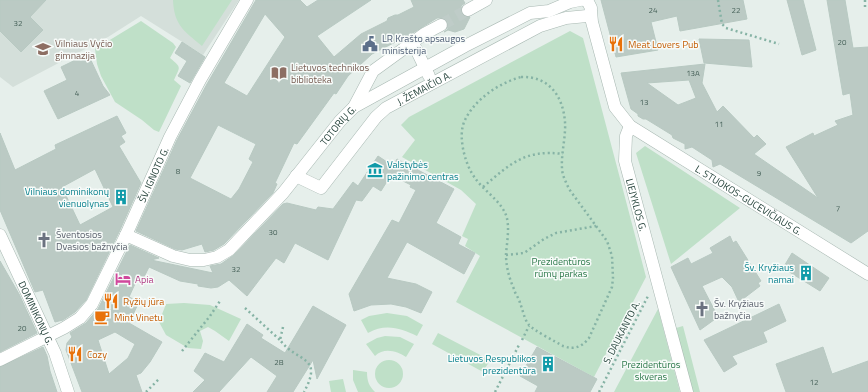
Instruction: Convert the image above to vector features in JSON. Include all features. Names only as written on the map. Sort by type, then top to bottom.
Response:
[{"type":"street","name":"ŠV. IGNOTO G.","points":[[0,360],[64,328],[80,318],[92,304],[126,235],[170,137],[200,80],[247,0]]},
{"type":"street","points":[[468,10],[486,0]]},
{"type":"street","name":"TOTORIŲ G.","points":[[126,235],[173,256],[190,260],[204,260],[217,257],[229,250],[283,193],[340,121],[354,107],[465,46],[530,13],[549,11],[570,2],[582,0]]},
{"type":"street","points":[[582,0],[575,4],[574,10],[577,15],[587,17],[615,107],[630,126]]},
{"type":"street","name":"J. ŽEMAIČIO A.","points":[[296,176],[321,188],[376,118],[386,108],[432,82],[540,26],[566,18],[587,17]]},
{"type":"street","points":[[354,107],[373,71],[424,34],[441,25]]},
{"type":"street","points":[[413,43],[432,82]]},
{"type":"street","points":[[376,95],[386,108]]},
{"type":"street","name":"L. STUOKOS-GUCEVIČIAUS G.","points":[[630,126],[868,274]]},
{"type":"street","name":"LIEJYKLOS G.","points":[[630,126],[626,136],[624,148],[625,161],[687,392]]},
{"type":"street","name":"DOMINIKONŲ G.","points":[[0,235],[55,353],[68,392]]},
{"type":"path","points":[[718,0],[722,24],[726,28],[779,44]]},
{"type":"path","points":[[865,0],[865,7]]},
{"type":"path","points":[[521,77],[538,79],[548,83],[559,98],[565,123],[563,154],[562,170],[569,189],[610,247],[613,278],[610,294],[589,338],[585,344],[579,347],[568,348],[529,326],[514,290],[510,276],[506,255],[508,229],[507,220],[500,205],[472,173],[464,156],[462,129],[464,121],[471,110],[491,91],[521,77]]},
{"type":"path","points":[[483,187],[508,166],[522,158],[546,152],[563,154]]},
{"type":"path","points":[[506,255],[524,253],[544,239],[556,233],[596,226]]},
{"type":"path","name":"S. DAUKANTO A.","points":[[599,392],[656,280]]},
{"type":"path","points":[[182,351],[220,301]]},
{"type":"path","points":[[246,308],[280,340],[286,348],[308,362],[312,369],[310,382],[304,392]]},
{"type":"path","points":[[522,340],[529,326]]},
{"type":"path","points":[[280,340],[283,327]]},
{"type":"path","points":[[495,392],[520,343]]},
{"type":"path","points":[[146,392],[159,379]]},
{"type":"shaded area","name":"Vilniaus Vyčio gimnazija","points":[[0,0],[239,0],[203,55],[141,16],[108,37],[13,87],[0,77]]},
{"type":"green space","points":[[173,0],[232,0],[202,46],[181,27],[175,16]]},
{"type":"green space","points":[[141,21],[173,43],[176,47],[170,58],[179,68],[174,80],[181,86],[159,132],[115,102],[101,76],[97,64],[95,49]]},
{"type":"green space","name":"Prezidentūros rūmų parkas","points":[[570,31],[583,38],[646,277],[594,377],[456,302],[480,256],[465,246],[468,239],[462,236],[476,204],[461,190],[402,157],[415,140],[401,125],[409,117]]},
{"type":"green space","points":[[645,146],[740,208],[671,264],[636,153]]},
{"type":"green space","points":[[184,303],[210,305],[241,319],[229,341],[208,327],[200,331],[203,341],[201,349],[188,348],[166,335],[159,322],[166,304]]},
{"type":"green space","name":"Prezidentūros skveras","points":[[658,309],[680,392],[614,392]]},
{"type":"green space","points":[[387,313],[407,316],[423,325],[417,336],[399,329],[387,327],[368,333],[361,320],[369,316]]},
{"type":"green space","points":[[683,326],[700,392],[693,392],[676,328]]},
{"type":"green space","points":[[438,333],[490,360],[483,372],[432,344]]},
{"type":"green space","points":[[385,336],[400,337],[414,344],[406,357],[399,353],[390,351],[379,353],[375,356],[366,344],[377,338]]},
{"type":"green space","points":[[389,360],[399,364],[403,374],[399,384],[389,388],[379,384],[375,374],[379,364]]},
{"type":"green space","points":[[353,370],[367,372],[367,378],[371,388],[375,392],[358,392],[353,380]]},
{"type":"green space","points":[[343,379],[346,392],[331,392],[329,381]]},
{"type":"building","points":[[0,0],[46,0],[30,17],[43,30],[21,52],[0,31]]},
{"type":"building","points":[[256,0],[300,0],[307,7],[318,0],[371,0],[317,36],[334,57],[361,34],[387,21],[388,18],[414,7],[411,0],[463,0],[465,3],[461,6],[461,13],[464,17],[470,17],[464,29],[455,32],[448,30],[444,32],[448,29],[448,22],[445,18],[437,18],[411,34],[372,54],[348,76],[297,144],[294,143],[275,183],[277,184],[273,193],[224,244],[214,250],[205,252],[202,244],[182,250],[175,249],[136,231],[177,140],[207,84]],"holes":[[[265,14],[285,37],[247,96],[224,83]],[[218,125],[256,144],[249,159],[253,162],[239,189],[231,199],[190,178]]]},
{"type":"building","points":[[601,0],[743,0],[747,19],[680,31],[677,16],[651,22],[658,50],[616,57]]},
{"type":"building","points":[[787,0],[803,0],[816,50],[802,55]]},
{"type":"building","points":[[827,0],[845,0],[853,48],[868,47],[868,231],[851,243],[720,164],[713,167],[712,160],[692,147],[685,149],[685,144],[673,138],[672,135],[646,119],[638,116],[638,114],[631,109],[621,73],[705,64],[702,83],[717,112],[723,106],[754,138],[757,135],[766,144],[754,154],[818,198],[786,147],[813,133],[814,136],[838,125],[835,121],[853,115],[850,93],[843,95]],"holes":[[[689,80],[696,98],[678,105],[647,83]]]},
{"type":"building","points":[[699,39],[749,40],[752,67],[704,63]]},
{"type":"building","points":[[182,42],[205,57],[190,83],[178,76],[187,61],[175,53]]},
{"type":"building","points":[[88,54],[103,86],[110,95],[58,119],[44,91],[67,80],[61,67]]},
{"type":"building","points":[[117,116],[126,133],[121,136],[125,142],[119,146],[141,183],[86,300],[75,312],[63,320],[55,322],[43,290],[35,292],[0,210],[0,133],[15,170],[56,149],[55,145]],"holes":[[[95,169],[113,207],[80,225],[62,187]]]},
{"type":"building","points":[[378,156],[393,166],[397,159],[454,189],[436,223],[461,237],[458,244],[475,253],[464,274],[407,242],[387,278],[416,284],[432,292],[421,313],[406,307],[391,304],[371,305],[354,311],[349,294],[392,220],[399,223],[416,190],[410,187],[411,185],[391,175],[381,191],[373,186],[362,201],[356,200],[328,260],[295,243],[284,263],[276,258],[247,296],[229,280],[218,287],[211,288],[198,286],[198,284],[180,281],[149,267],[144,277],[139,275],[129,297],[139,302],[129,323],[162,342],[150,362],[141,373],[136,375],[142,392],[82,392],[66,350],[67,343],[72,337],[70,333],[86,323],[98,309],[130,245],[159,258],[151,260],[213,273],[210,266],[221,264],[234,255],[283,204],[287,203],[316,210],[318,207],[333,209],[353,182],[358,186]],"holes":[[[115,332],[135,344],[128,358],[109,374],[98,340]]]},
{"type":"building","points":[[730,236],[733,243],[736,241],[761,281],[758,283],[760,286],[739,302],[732,287],[722,277],[702,286],[718,317],[700,330],[671,267],[688,258],[691,264],[713,253],[710,248]]},
{"type":"building","name":"Šv. Kryžiaus namai","points":[[792,253],[829,278],[820,291],[783,268]]},
{"type":"building","points":[[0,261],[19,294],[37,333],[0,352]]},
{"type":"building","points":[[779,304],[786,321],[763,332],[767,342],[732,356],[737,364],[724,372],[704,340]]},
{"type":"building","points":[[313,306],[346,325],[317,379],[313,360],[293,392],[267,392],[277,376],[251,357],[219,392],[193,392],[205,380],[194,371],[205,353],[224,362],[247,324],[263,335],[261,338],[285,353]]},
{"type":"building","points":[[43,347],[57,392],[0,392],[0,367]]},
{"type":"building","name":"Lietuvos Respublikos prezidentūra","points":[[537,347],[597,379],[590,392],[535,392],[538,386],[520,376]]},
{"type":"building","points":[[823,347],[832,374],[868,361],[868,392],[786,392],[776,364]]},
{"type":"tunnel","points":[[441,25],[468,10]]},
{"type":"place","name":"LR Krašto apsaugos ministerija","points":[[370,44]]},
{"type":"place","name":"Meat Lovers Pub","points":[[616,44]]},
{"type":"place","name":"Vilniaus Vyčio gimnazija","points":[[43,49]]},
{"type":"place","name":"Lietuvos technikos biblioteka","points":[[279,73]]},
{"type":"place","name":"Valstybės pažinimo centras","points":[[375,170]]},
{"type":"place","name":"Vilniaus dominikonų vienuolynas","points":[[121,197]]},
{"type":"place","name":"Šventosios Dvasios bažnyčia","points":[[44,240]]},
{"type":"place","name":"Šv. Kryžiaus namai","points":[[806,273]]},
{"type":"place","name":"Apia","points":[[123,279]]},
{"type":"place","name":"Ryžių jūra","points":[[111,301]]},
{"type":"place","name":"Šv. Kryžiaus bažnyčia","points":[[702,309]]},
{"type":"place","name":"Mint Vinetu","points":[[102,317]]},
{"type":"place","name":"Cozy","points":[[75,354]]},
{"type":"place","name":"Lietuvos Respublikos prezidentūra","points":[[548,364]]}]
